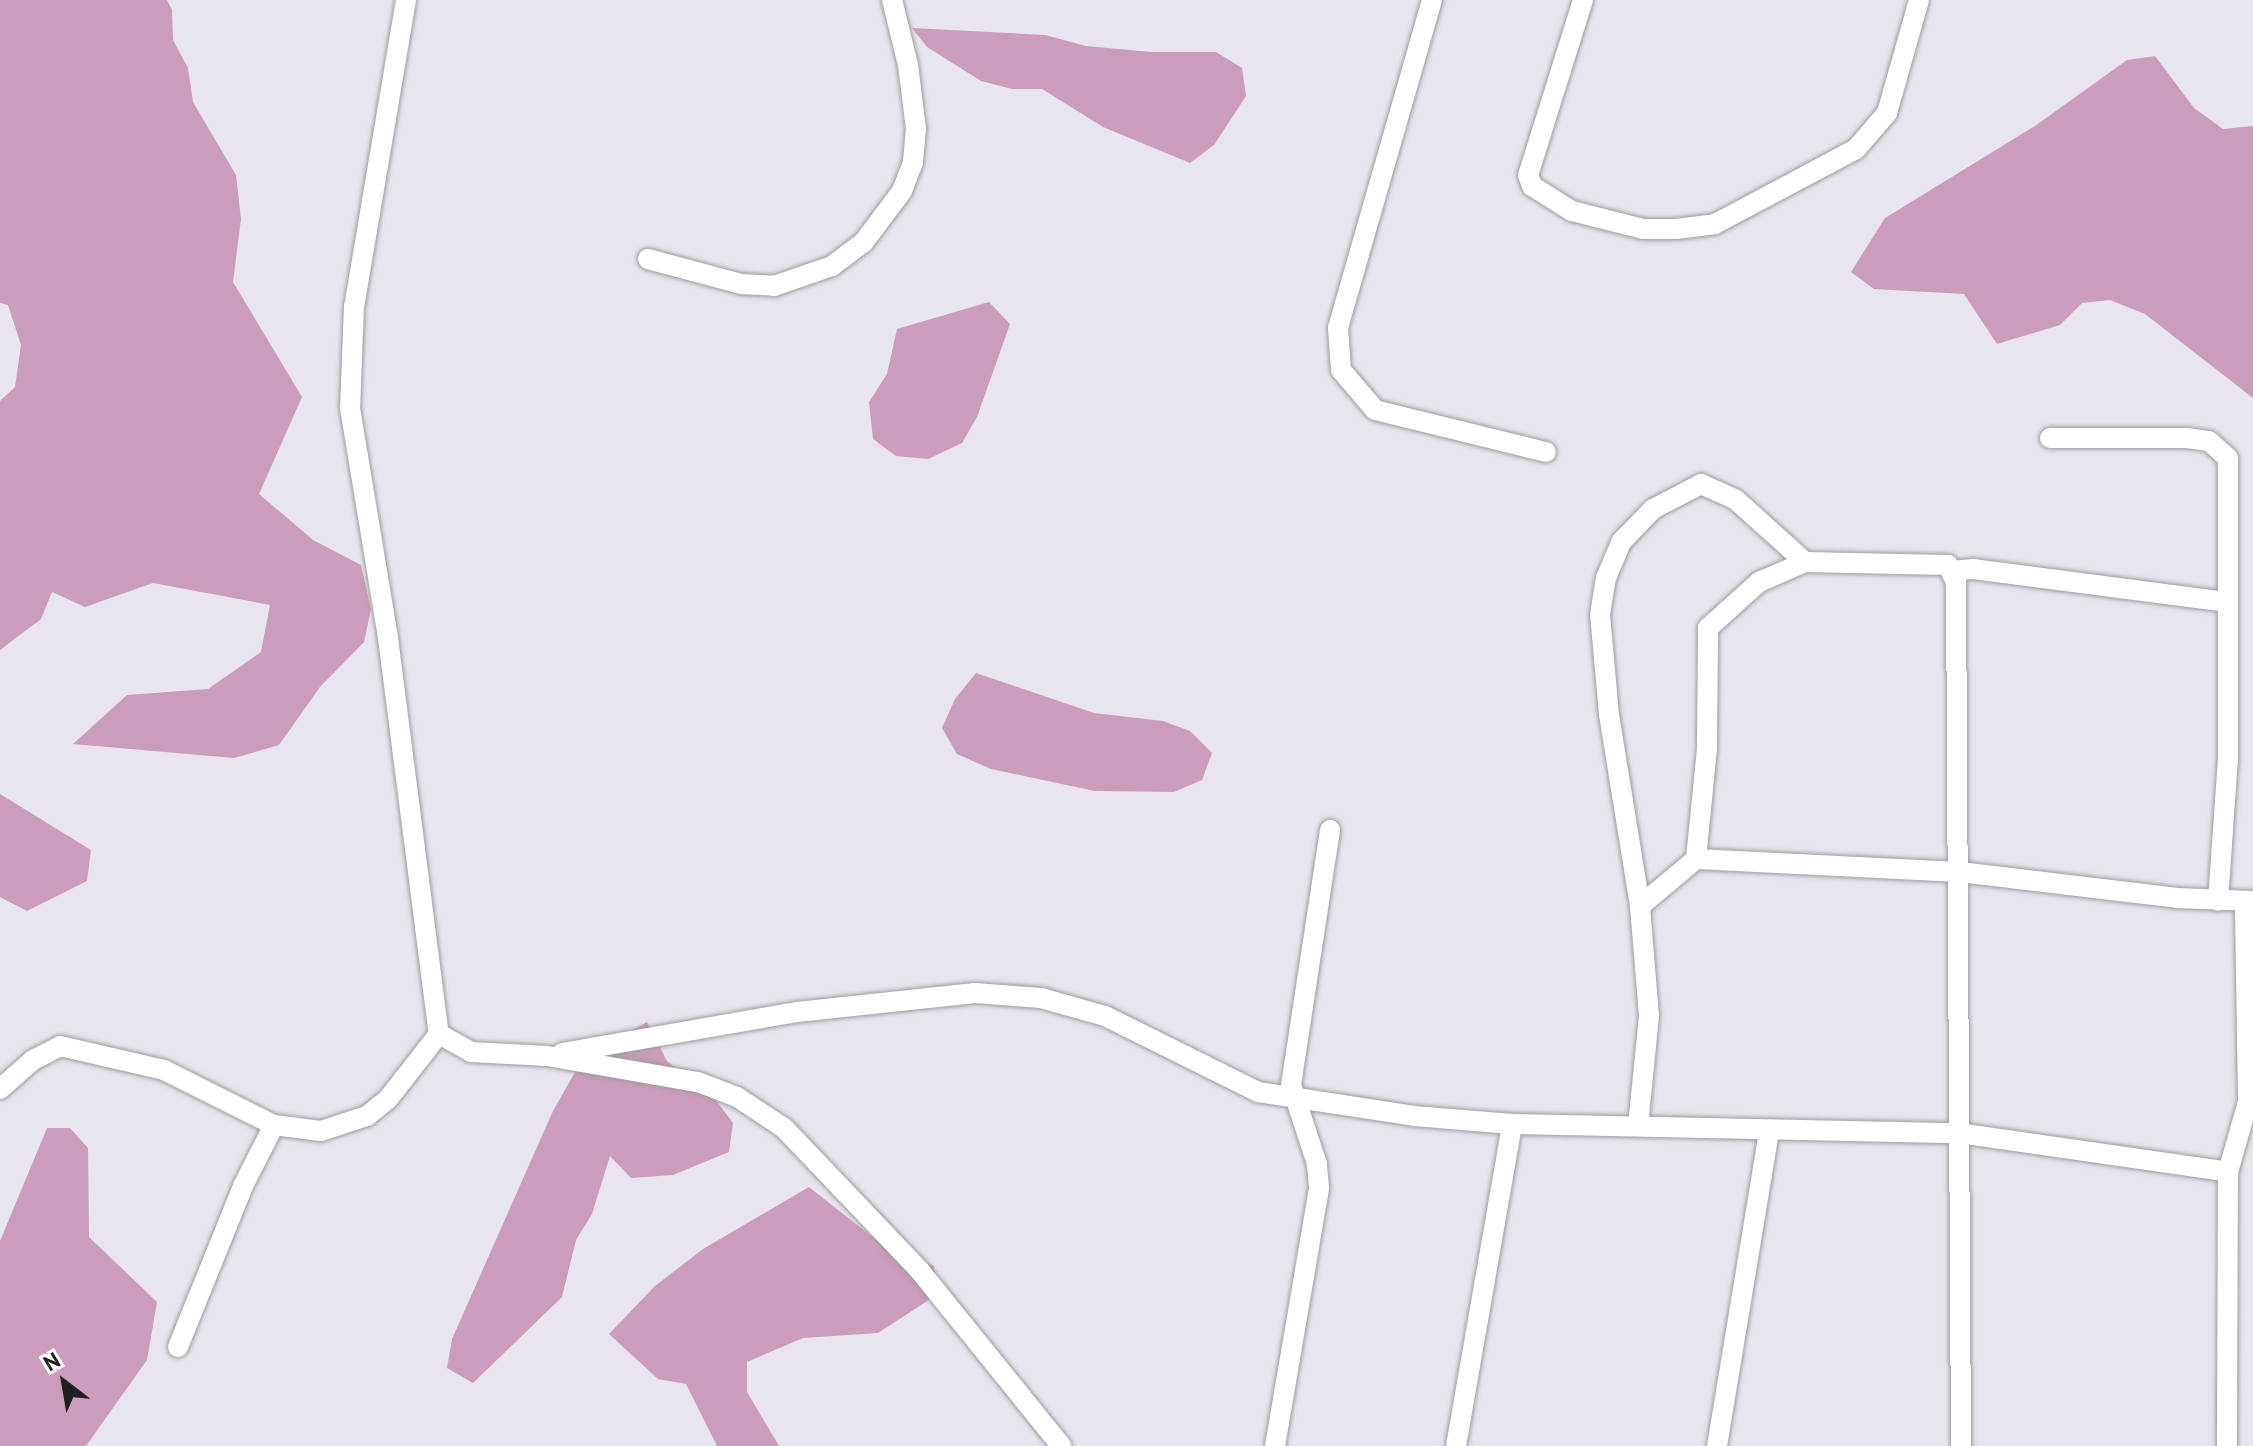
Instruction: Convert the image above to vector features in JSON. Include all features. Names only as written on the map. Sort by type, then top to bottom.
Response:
[{"type":"street","points":[[0,1089],[33,1060],[60,1046],[164,1070],[274,1125],[321,1131],[367,1116],[397,1090],[439,1034],[388,638],[350,408],[354,306],[406,0]]},
{"type":"street","points":[[648,259],[741,284],[774,286],[832,266],[863,243],[902,191],[913,162],[916,129],[908,65],[892,0]]},
{"type":"street","points":[[1432,0],[1338,328],[1341,370],[1375,410],[1546,452]]},
{"type":"street","points":[[1583,0],[1528,175],[1532,186],[1572,211],[1643,229],[1676,229],[1715,224],[1856,149],[1887,113],[1919,0]]},
{"type":"street","points":[[2050,438],[2187,438],[2209,441],[2228,458],[2228,758],[2218,901]]},
{"type":"street","points":[[1638,1126],[1649,1016],[1640,906],[1609,715],[1600,615],[1606,578],[1621,542],[1653,509],[1701,484],[1735,499],[1805,562]]},
{"type":"street","points":[[1696,859],[1707,749],[1708,628],[1759,582],[1805,562],[1939,562],[1953,571],[1973,569],[2226,602]]},
{"type":"street","points":[[1953,571],[1960,872],[1961,1446]]},
{"type":"street","points":[[1275,1446],[1319,1188],[1317,1164],[1292,1099],[1330,830]]},
{"type":"street","points":[[1640,906],[1696,859],[1960,872],[2218,901],[2249,901],[2248,1102],[2228,1172],[2227,1446]]},
{"type":"street","points":[[547,1056],[797,1012],[975,993],[1041,998],[1105,1016],[1258,1092],[1292,1099],[1512,1124],[1959,1133],[2228,1172]]},
{"type":"street","points":[[439,1034],[471,1052],[547,1056],[698,1082],[737,1097],[784,1128],[920,1271],[1061,1446]]},
{"type":"street","points":[[1456,1446],[1512,1124]]},
{"type":"street","points":[[178,1347],[232,1212],[274,1125]]},
{"type":"street","points":[[1717,1446],[1769,1131]]},
{"type":"shaded area","points":[[0,0],[167,0],[172,10],[173,40],[188,68],[193,102],[236,175],[241,219],[233,282],[302,397],[259,494],[313,540],[361,565],[371,609],[364,642],[320,687],[279,745],[234,758],[73,744],[127,695],[208,689],[261,652],[270,605],[153,583],[85,607],[52,592],[41,619],[0,650],[0,401],[15,387],[21,345],[8,305],[0,303]]},
{"type":"shaded area","points":[[912,28],[1045,35],[1086,46],[1151,52],[1216,52],[1242,68],[1246,96],[1214,145],[1190,163],[1103,127],[1042,89],[1012,89],[981,81],[927,47]]},
{"type":"shaded area","points":[[2155,56],[2194,108],[2223,129],[2253,126],[2253,398],[2145,314],[2110,300],[2082,303],[2060,325],[1997,344],[1964,294],[1874,289],[1851,272],[1885,218],[2035,126],[2127,60]]},
{"type":"shaded area","points":[[989,302],[1010,324],[977,417],[962,443],[928,459],[896,456],[873,439],[869,402],[887,374],[897,329]]},
{"type":"shaded area","points":[[976,673],[1094,713],[1163,721],[1190,731],[1212,753],[1202,780],[1174,792],[1095,791],[991,769],[957,754],[942,728],[955,699]]},
{"type":"shaded area","points":[[0,794],[91,850],[87,881],[27,911],[0,897]]},
{"type":"shaded area","points":[[647,1022],[667,1061],[715,1099],[733,1123],[729,1152],[673,1175],[631,1178],[610,1156],[592,1214],[576,1240],[562,1297],[473,1383],[447,1368],[452,1339],[553,1111],[583,1058]]},
{"type":"shaded area","points":[[47,1128],[70,1128],[88,1148],[89,1237],[157,1302],[147,1360],[86,1446],[0,1446],[0,1241]]},
{"type":"shaded area","points":[[809,1187],[875,1239],[934,1266],[938,1294],[878,1333],[803,1338],[747,1362],[747,1392],[779,1446],[717,1446],[686,1384],[658,1379],[609,1334],[655,1286],[703,1249]]}]
